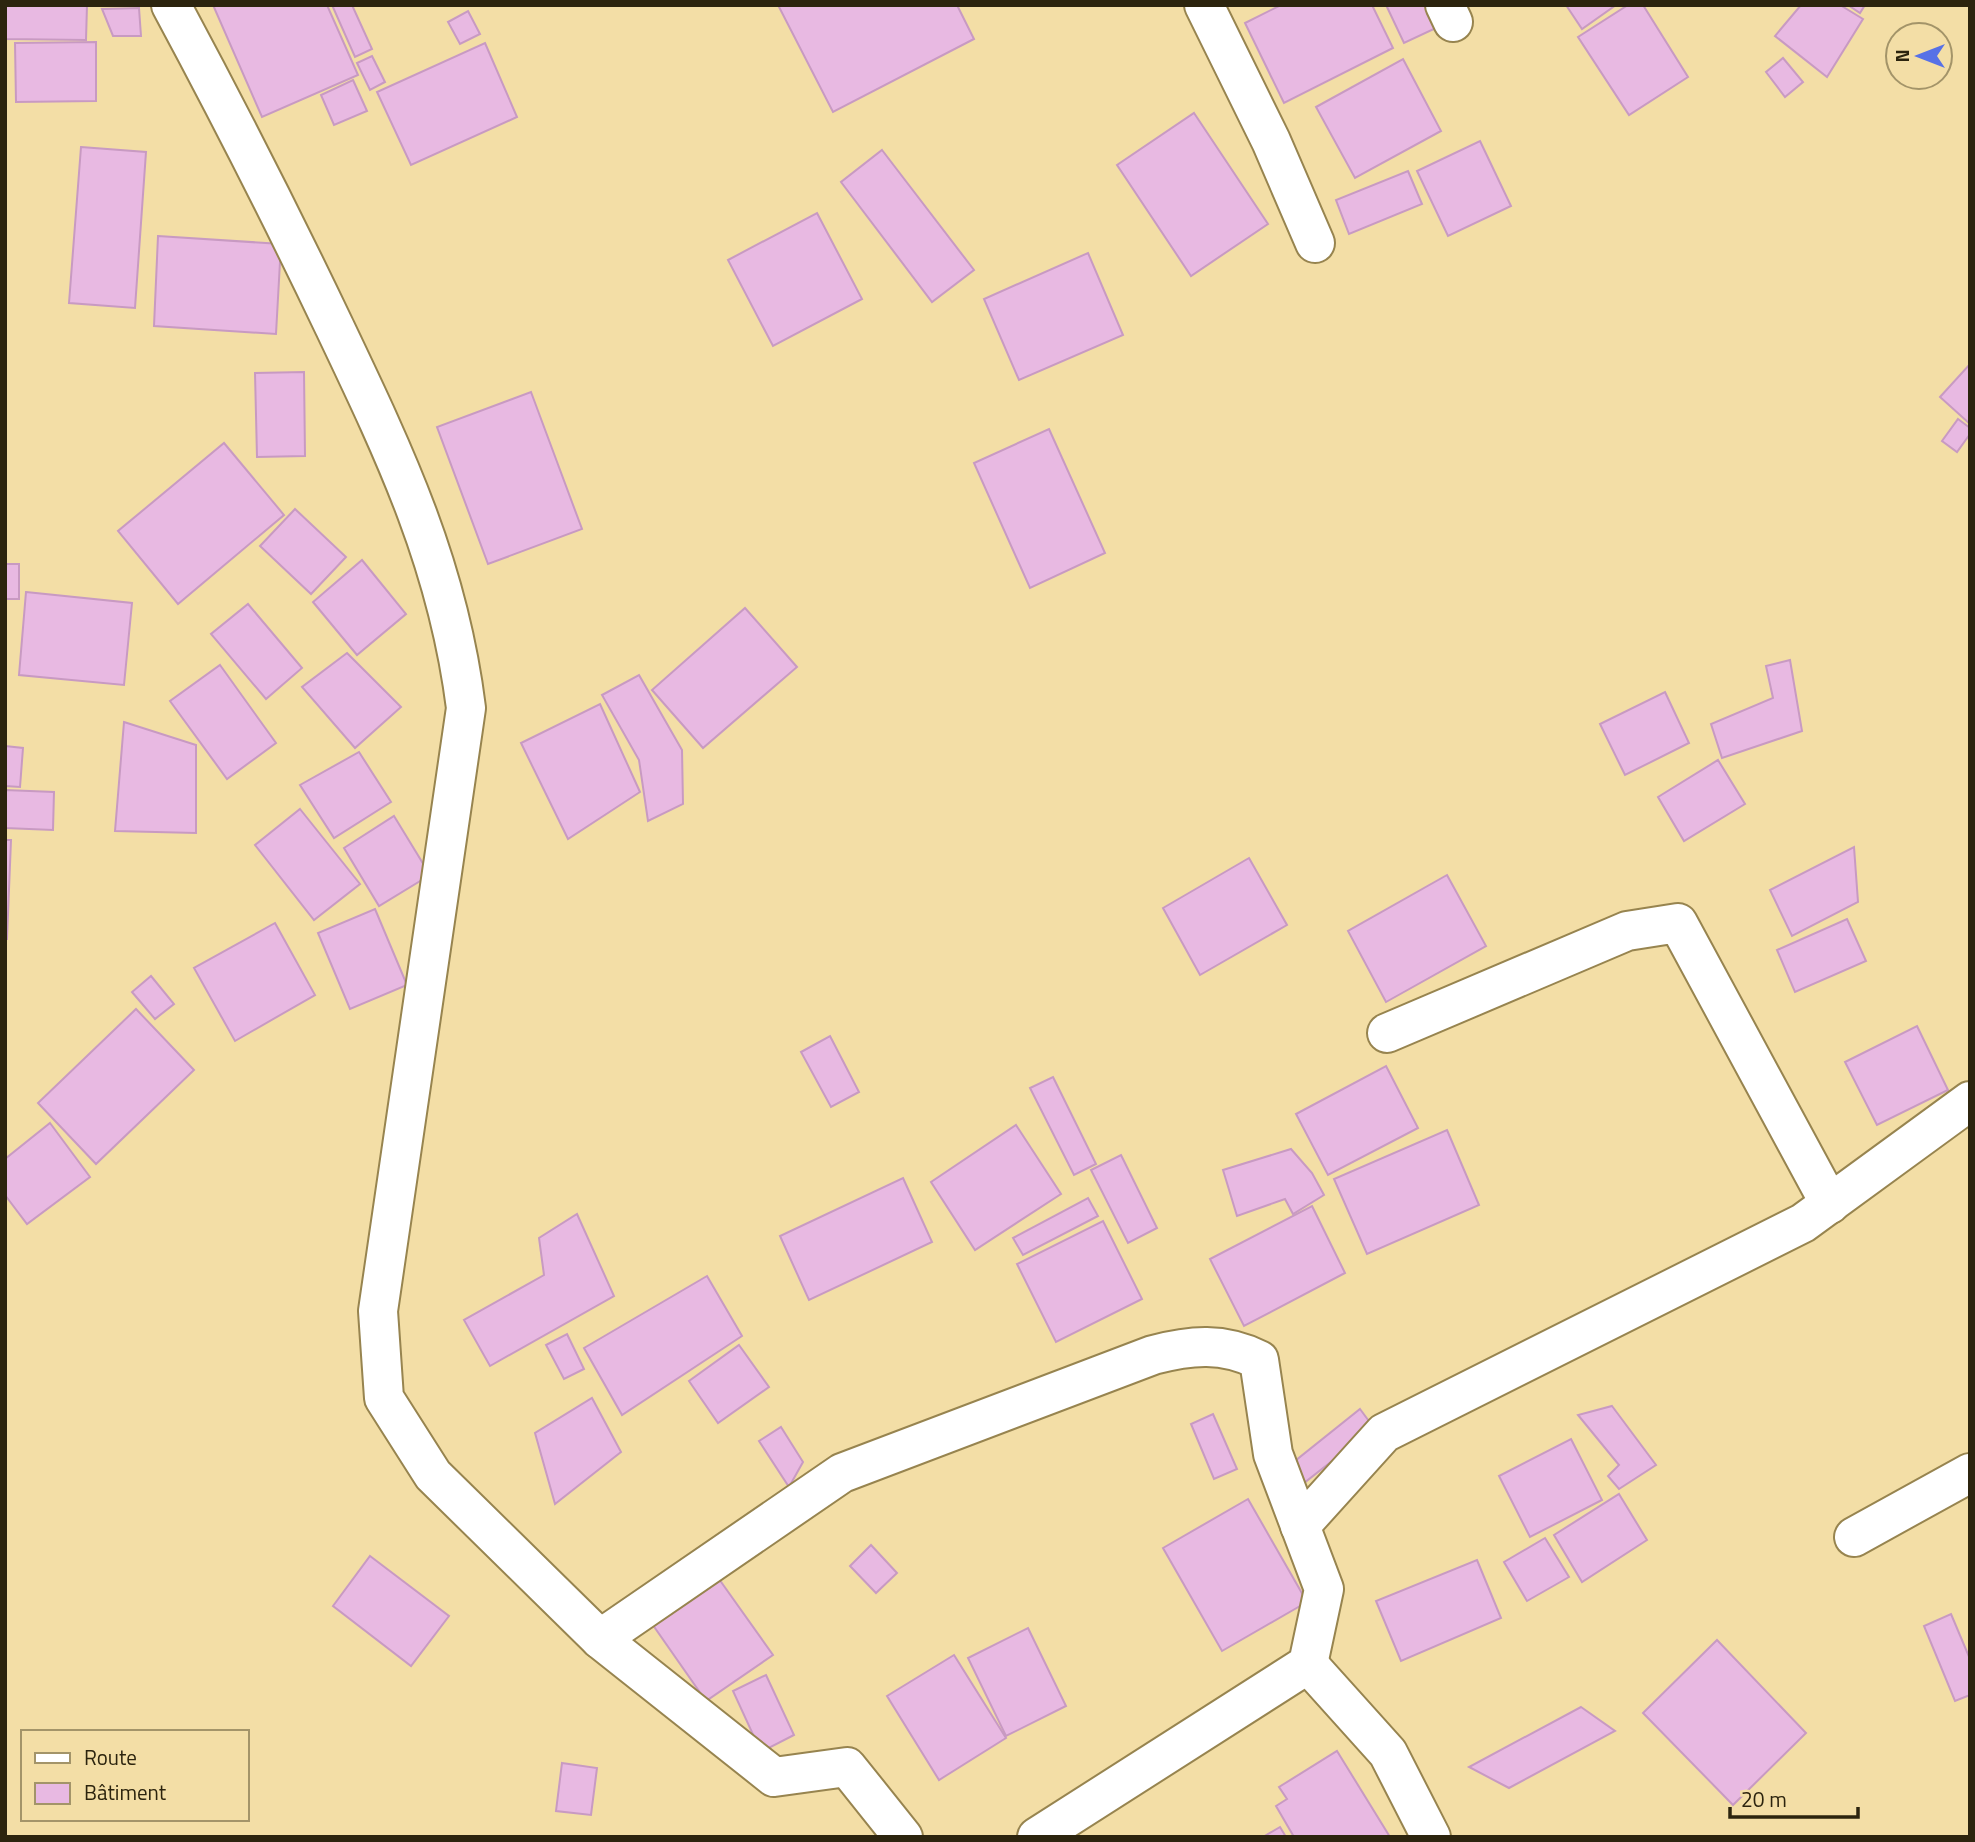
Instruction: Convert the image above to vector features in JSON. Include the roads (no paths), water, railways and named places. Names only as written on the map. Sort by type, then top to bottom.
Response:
[{"type":"street","points":[[171,5],[254,160],[403,471],[435,561],[459,656],[466,708],[378,1311],[384,1398],[433,1475],[600,1639],[774,1777],[847,1767],[903,1837]]},
{"type":"street","points":[[1204,5],[1271,141],[1315,243]]},
{"type":"street","points":[[1387,1033],[1627,931],[1678,923],[1830,1204]]},
{"type":"street","points":[[1300,1526],[1384,1433],[1803,1223],[1970,1101]]},
{"type":"street","points":[[600,1639],[842,1473],[1153,1355],[1181,1348],[1225,1348],[1259,1360],[1273,1454],[1324,1589],[1308,1664],[1037,1837]]},
{"type":"street","points":[[1854,1537],[1970,1473]]},
{"type":"street","points":[[1308,1664],[1388,1753],[1431,1837]]}]
